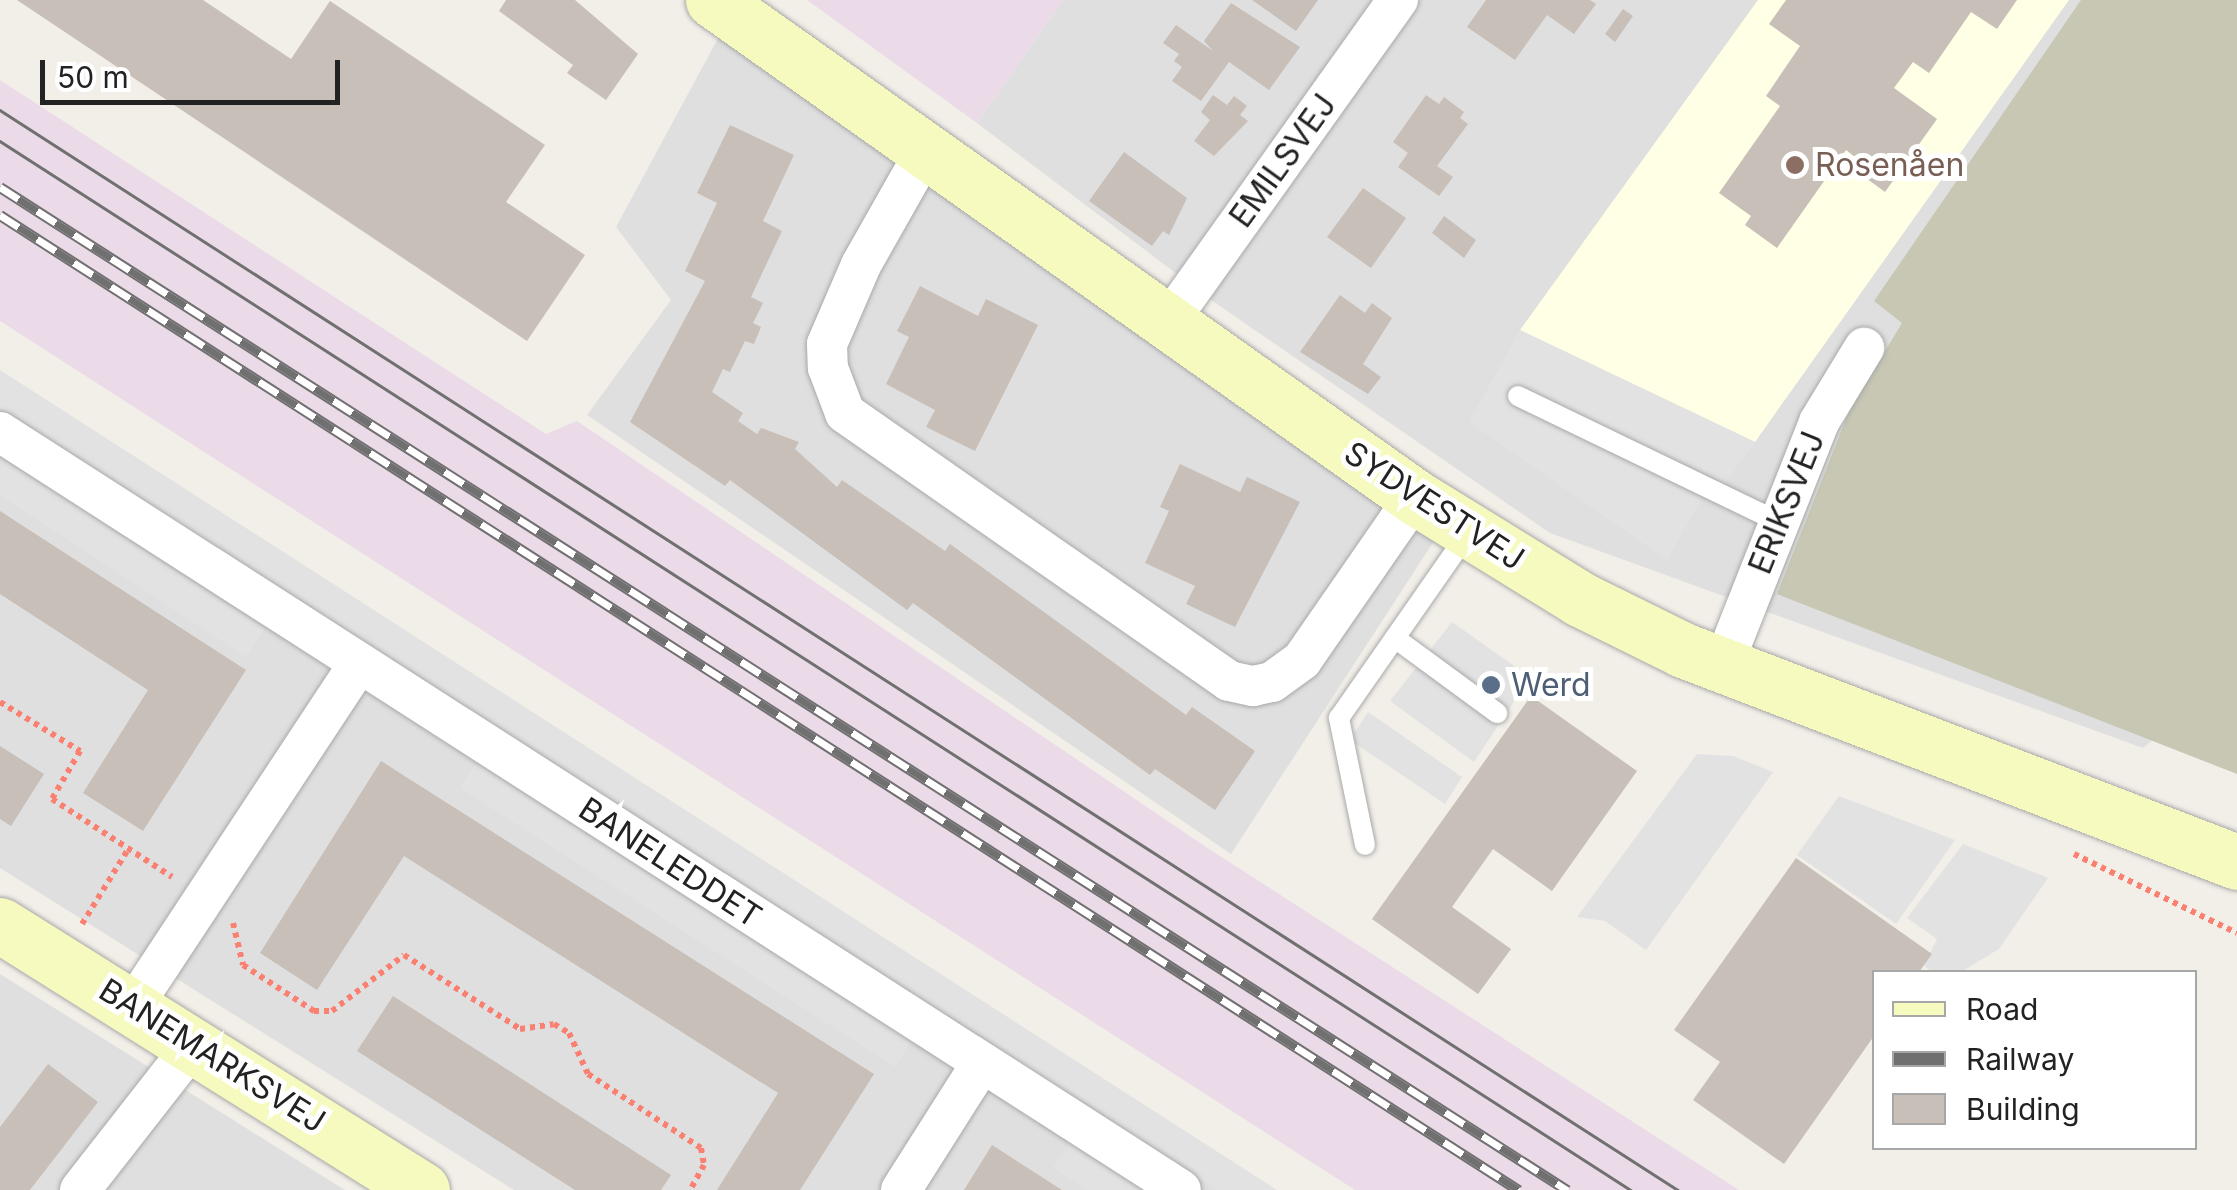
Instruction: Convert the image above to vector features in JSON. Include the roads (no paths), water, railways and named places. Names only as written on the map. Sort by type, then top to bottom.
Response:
[{"type":"street","name":"SYDVESTVEJ","points":[[713,0],[1415,497],[1580,599],[1723,665],[2237,862]]},
{"type":"street","name":"EMILSVEJ","points":[[1168,322],[1398,0]]},
{"type":"street","points":[[926,150],[861,265],[827,344],[834,392],[845,412],[1229,681],[1252,686],[1272,682],[1302,660],[1415,497]]},
{"type":"street","name":"ERIKSVEJ","points":[[1723,665],[1820,422],[1864,348]]},
{"type":"street","name":"BANELEDDET","points":[[0,432],[1180,1190]]},
{"type":"street","points":[[133,1006],[359,662]]},
{"type":"street","name":"BANEMARKSVEJ","points":[[0,925],[422,1190]]},
{"type":"street","points":[[80,1190],[194,1044]]},
{"type":"street","points":[[901,1190],[980,1064]]},
{"type":"lane","points":[[1518,396],[1779,522]]},
{"type":"lane","points":[[1365,845],[1339,718],[1468,533]]},
{"type":"lane","points":[[1395,638],[1498,713]]},
{"type":"tram line","points":[[0,110],[1678,1190]]},
{"type":"tram line","points":[[0,141],[1631,1190]]},
{"type":"railway","points":[[0,187],[1567,1190]]},
{"type":"railway","points":[[0,215],[1519,1190]]},
{"type":"place","name":"Rosenåen","points":[[1795,165]]},
{"type":"place","name":"Werd","points":[[1491,685]]}]
